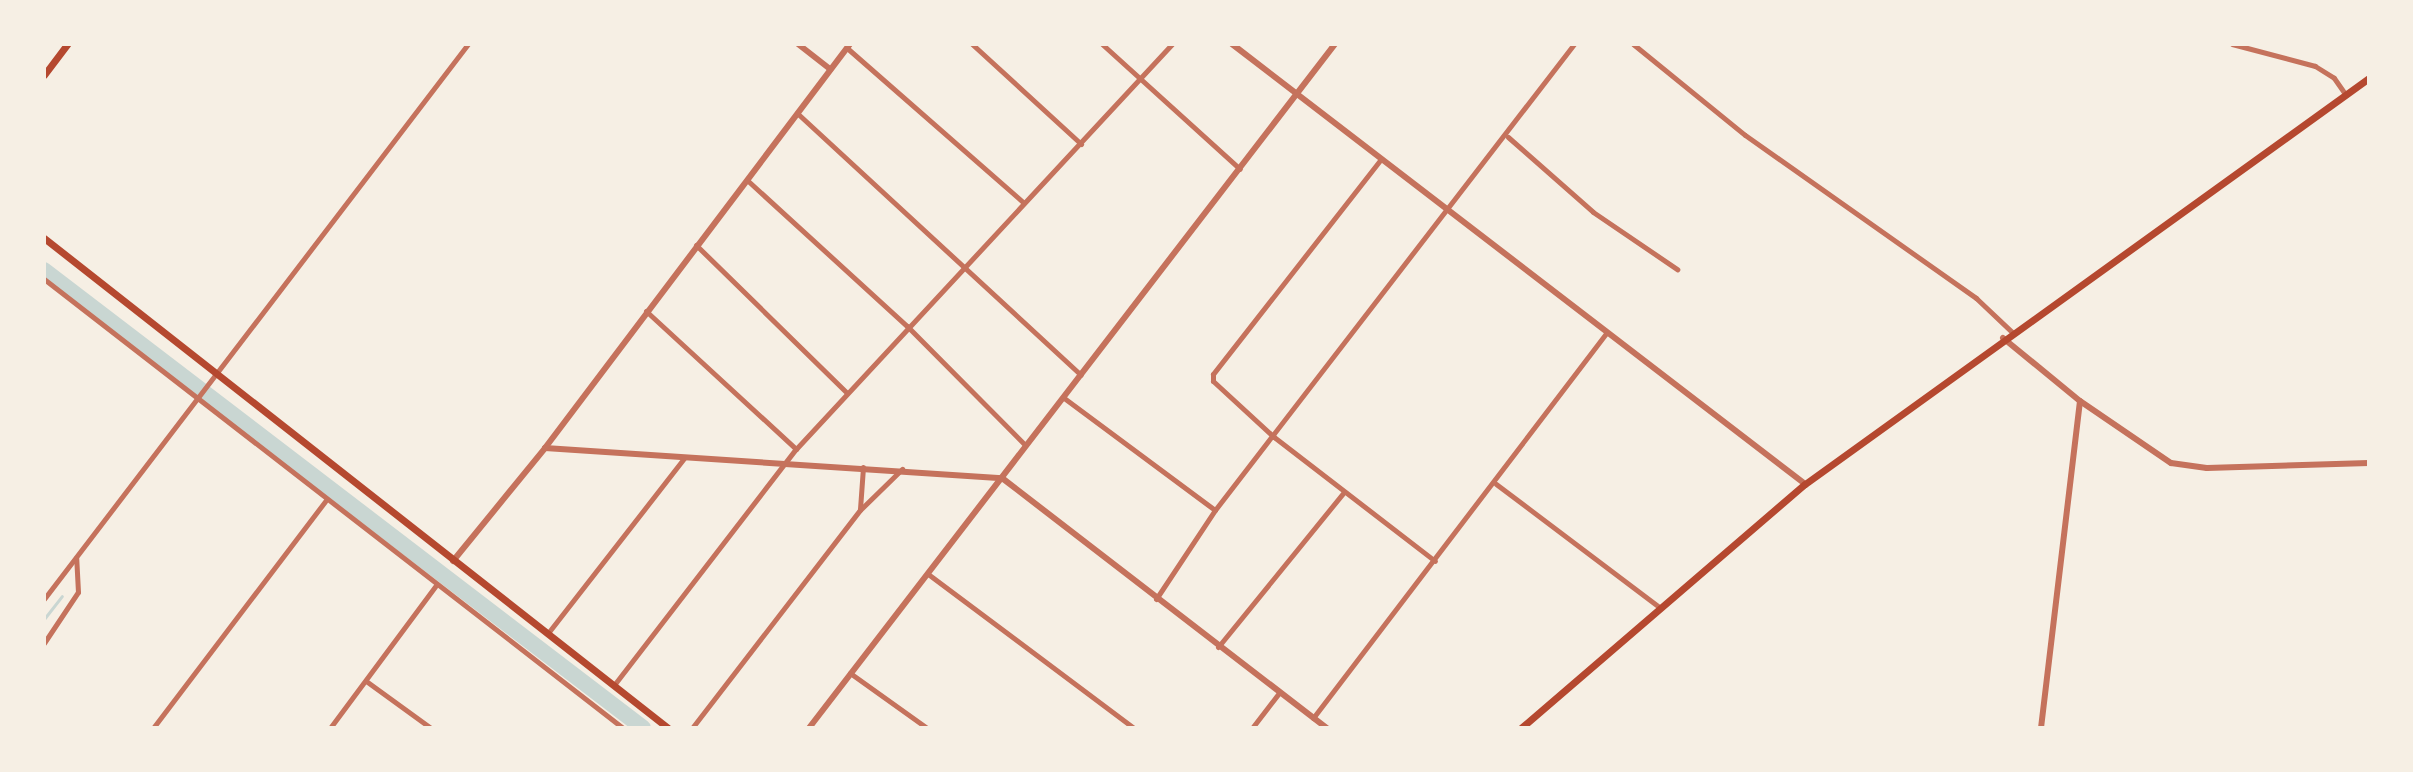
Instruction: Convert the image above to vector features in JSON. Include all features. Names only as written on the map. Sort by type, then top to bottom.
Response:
[{"type":"main road","points":[[44,75],[67,44]]},
{"type":"main road","points":[[1521,728],[1658,606],[1805,484],[2003,338],[2369,78]]},
{"type":"main road","points":[[44,238],[216,378],[668,728]]},
{"type":"street","points":[[44,599],[197,403],[468,44]]},
{"type":"street","points":[[798,44],[830,69]]},
{"type":"street","points":[[972,44],[1081,144]]},
{"type":"street","points":[[1102,44],[1240,169]]},
{"type":"street","points":[[614,685],[796,449],[963,265],[1081,144],[1172,44]]},
{"type":"street","points":[[1232,44],[1805,484]]},
{"type":"street","points":[[809,728],[1335,44]]},
{"type":"street","points":[[1155,599],[1215,510],[1450,211],[1574,44]]},
{"type":"street","points":[[1633,44],[1745,135],[1976,298],[2012,332]]},
{"type":"street","points":[[2232,44],[2315,66],[2334,78],[2346,95]]},
{"type":"street","points":[[453,561],[545,448],[695,244],[848,46],[1024,203]]},
{"type":"street","points":[[796,112],[1081,375]]},
{"type":"street","points":[[1507,137],[1593,212],[1677,269]]},
{"type":"street","points":[[1381,159],[1213,374],[1218,386],[1274,437],[1435,561]]},
{"type":"street","points":[[747,180],[907,326],[1025,445]]},
{"type":"street","points":[[695,244],[846,392]]},
{"type":"street","points":[[44,279],[197,403],[623,728]]},
{"type":"street","points":[[645,311],[796,449]]},
{"type":"street","points":[[1313,718],[1496,484],[1606,333]]},
{"type":"street","points":[[2003,338],[2080,401],[2181,466],[2369,463]]},
{"type":"street","points":[[1064,398],[1215,510]]},
{"type":"street","points":[[2041,728],[2080,401]]},
{"type":"street","points":[[545,448],[902,468],[1002,478],[1155,599],[1327,728]]},
{"type":"street","points":[[548,633],[684,458]]},
{"type":"street","points":[[860,510],[862,466]]},
{"type":"street","points":[[692,728],[860,510],[902,468]]},
{"type":"street","points":[[1496,484],[1658,606]]},
{"type":"street","points":[[1218,647],[1343,493]]},
{"type":"street","points":[[153,728],[325,501]]},
{"type":"street","points":[[44,643],[78,592],[76,557]]},
{"type":"street","points":[[928,574],[1134,728]]},
{"type":"street","points":[[330,728],[437,584]]},
{"type":"street","points":[[850,673],[927,728]]},
{"type":"street","points":[[366,681],[431,728]]},
{"type":"street","points":[[1252,728],[1279,693]]},
{"type":"waterway","points":[[44,270],[643,728]]},
{"type":"waterway","points":[[44,619],[62,596]]}]
